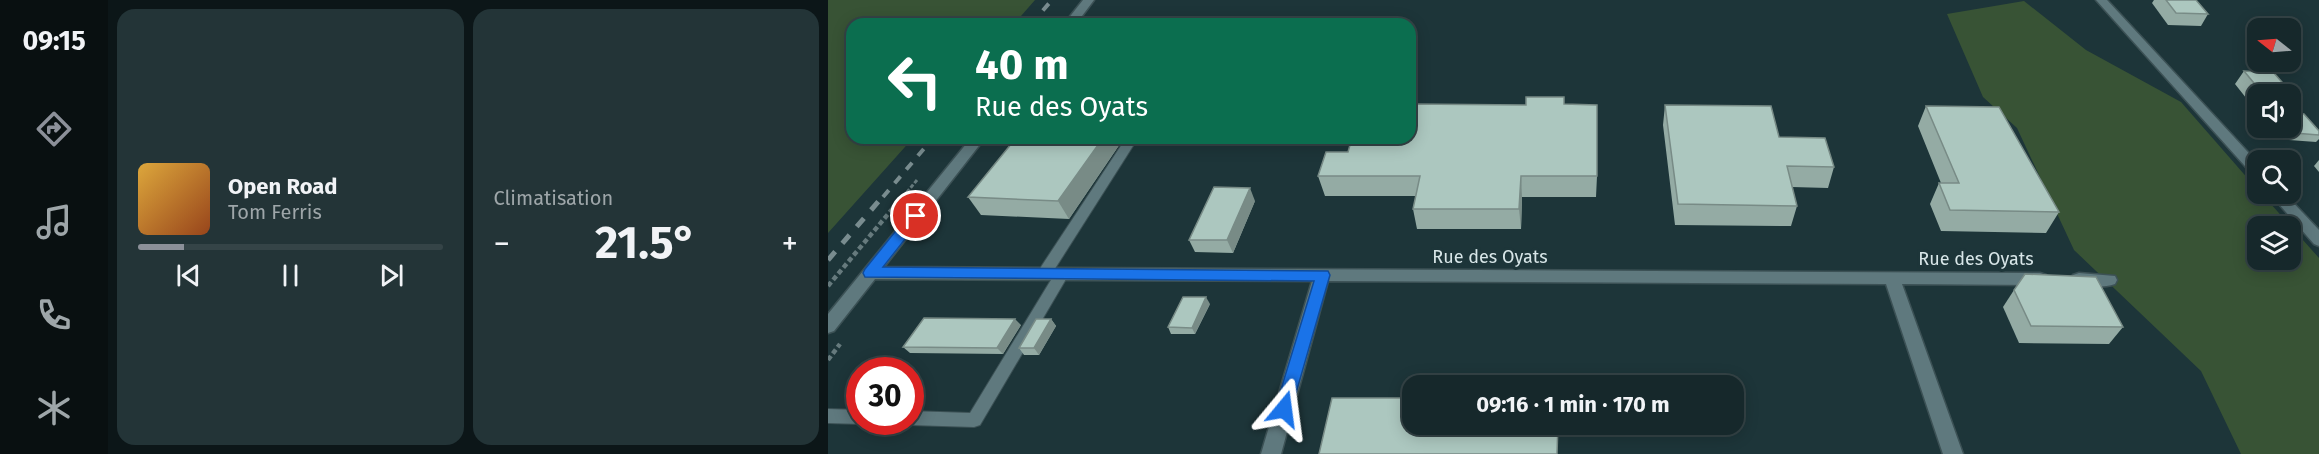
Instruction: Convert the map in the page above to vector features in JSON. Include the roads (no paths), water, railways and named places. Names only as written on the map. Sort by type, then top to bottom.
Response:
[{"type":"street","points":[[1075,18],[1089,0]]},
{"type":"street","points":[[2101,0],[2247,160]]},
{"type":"street","points":[[828,326],[973,144]]},
{"type":"street","points":[[2286,204],[2319,240]]},
{"type":"street","name":"Rue des Oyats","points":[[870,273],[2109,280]]},
{"type":"street","points":[[1271,454],[1322,275]]},
{"type":"street","points":[[1892,278],[1953,454]]},
{"type":"lane","points":[[1044,274],[1128,144]]},
{"type":"lane","points":[[924,418],[974,420],[1062,274]]},
{"type":"lane","points":[[828,416],[846,417]]},
{"type":"railway","points":[[1036,18],[1052,0]]},
{"type":"railway","points":[[883,197],[928,144]]},
{"type":"railway","points":[[828,260],[884,195]]}]
